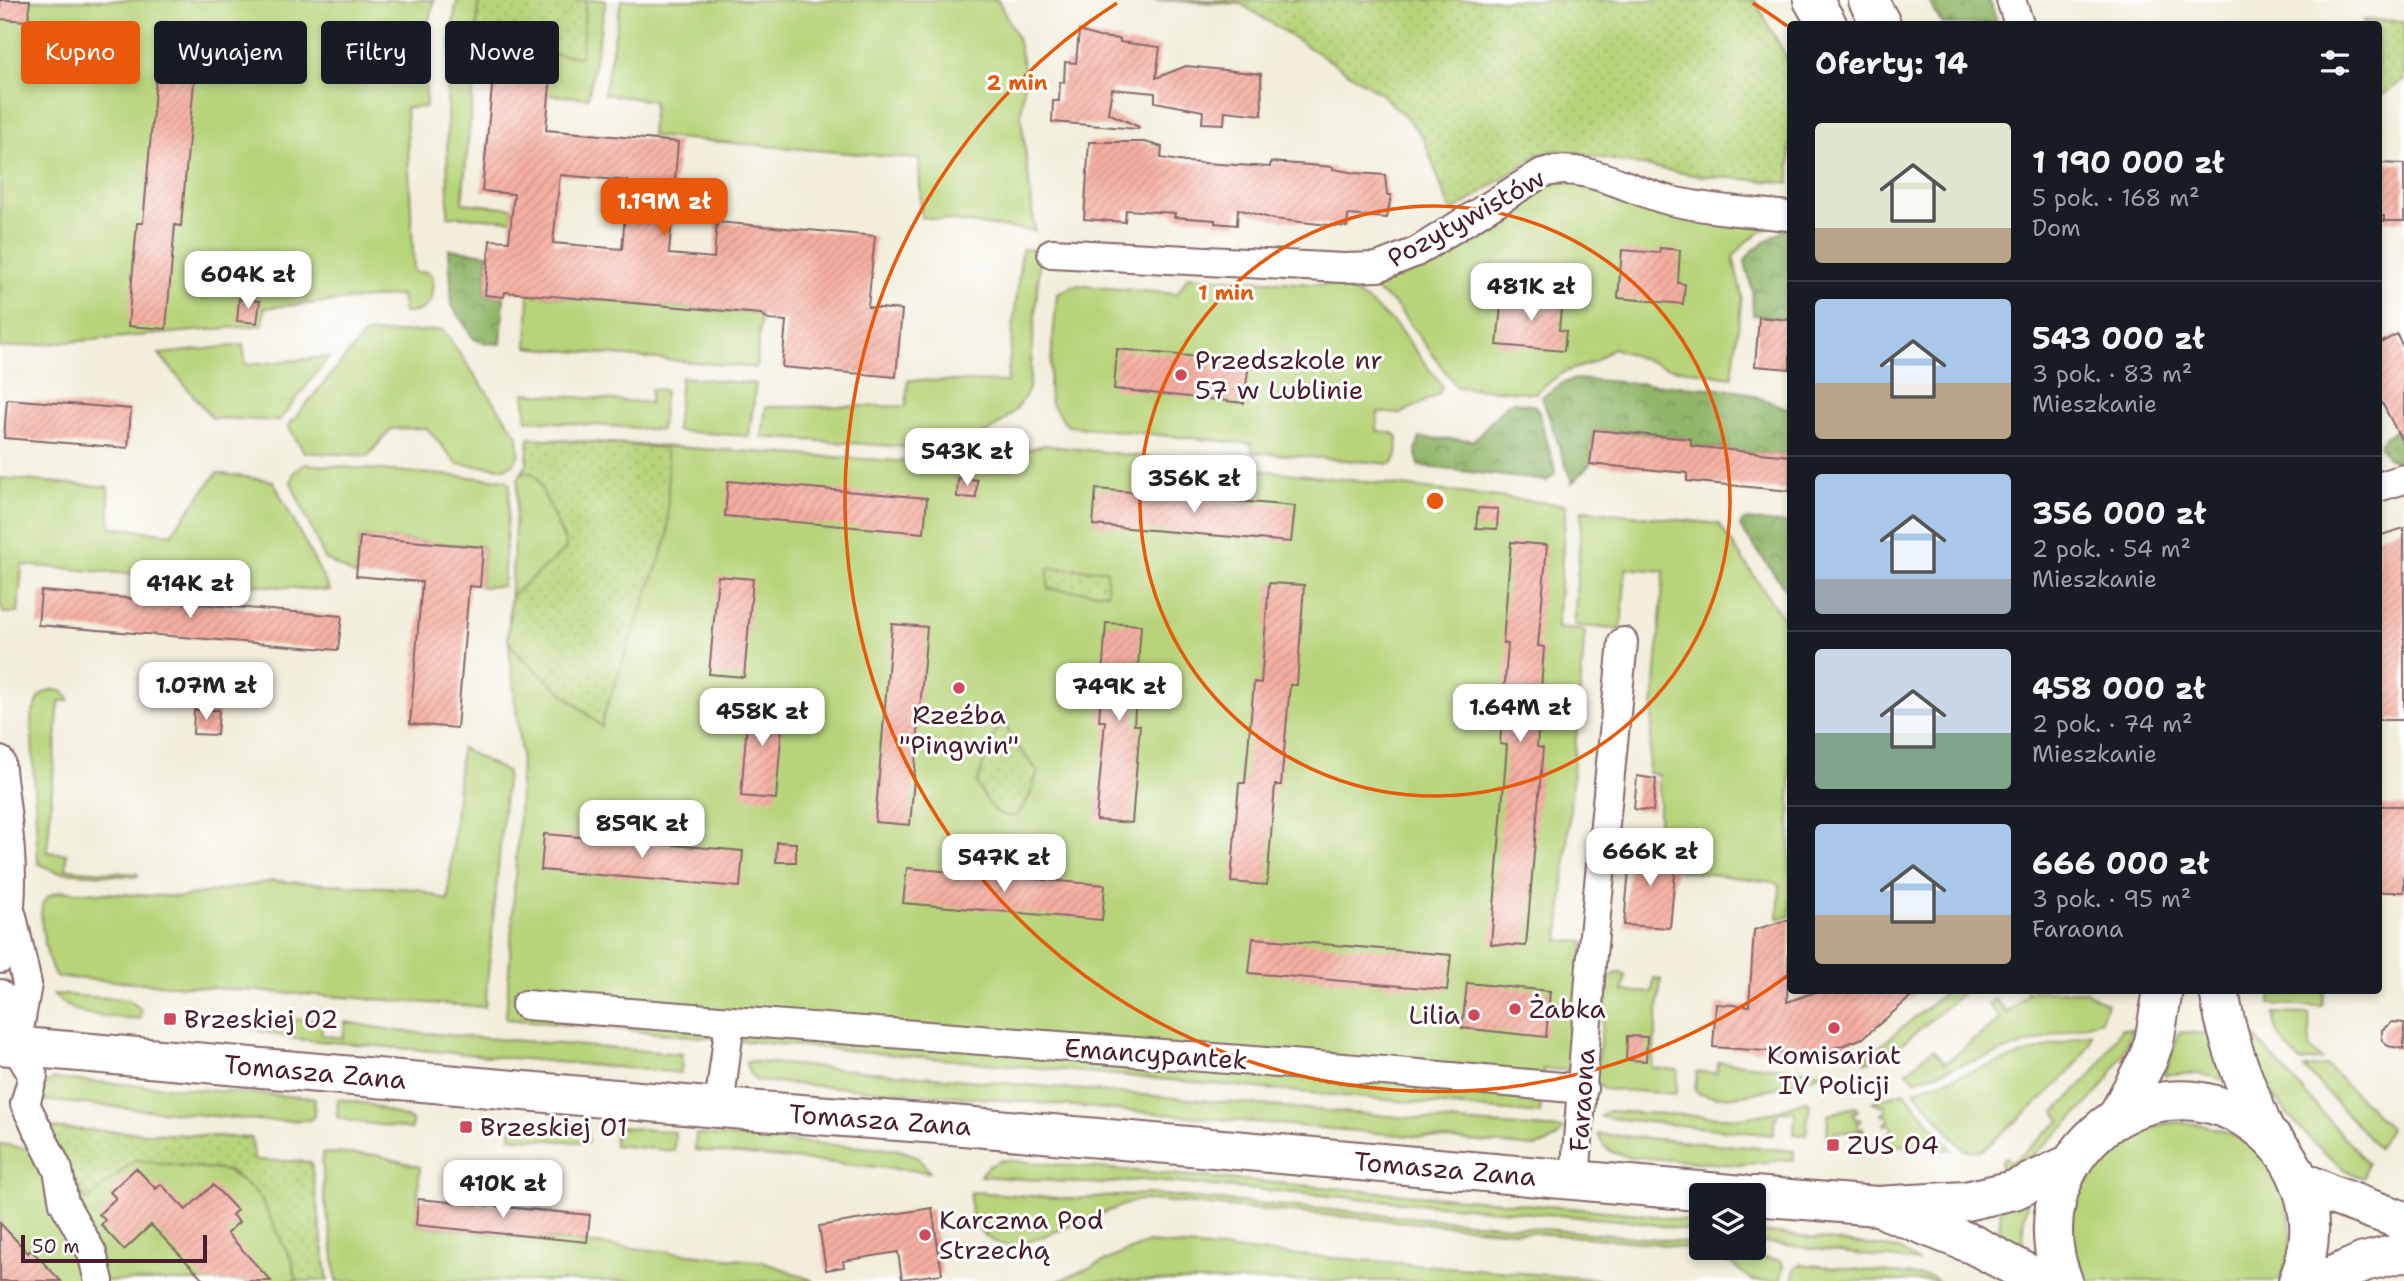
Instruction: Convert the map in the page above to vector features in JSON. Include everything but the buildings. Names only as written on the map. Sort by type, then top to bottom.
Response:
[{"type":"street","points":[[1814,0],[1825,21]]},
{"type":"street","points":[[1868,0],[1879,21]]},
{"type":"street","points":[[2011,0],[2018,21]]},
{"type":"street","name":"Pozytywistów","points":[[1052,253],[1343,268],[1378,267],[1416,253],[1542,173],[1563,169],[1584,171],[1667,200],[1698,207],[1787,216]]},
{"type":"street","points":[[2382,486],[2404,479]]},
{"type":"street","name":"Faraona","points":[[1575,1181],[1591,965],[1623,642]]},
{"type":"street","points":[[0,761],[9,854],[10,905],[27,984],[5,1052]]},
{"type":"street","points":[[0,959],[10,905]]},
{"type":"street","points":[[0,994],[5,1052],[33,1076],[25,1104],[58,1170],[64,1203],[92,1253],[99,1281]]},
{"type":"street","points":[[2116,1119],[2148,1059],[2154,1042],[2162,994]]},
{"type":"street","points":[[2220,994],[2233,1049],[2265,1132],[2287,1158],[2299,1180],[2307,1204],[2307,1254],[2298,1281]]},
{"type":"street","name":"Emancypantek","points":[[526,1005],[1396,1072],[1583,1089]]},
{"type":"street","points":[[719,1108],[730,1021]]},
{"type":"street","name":"Tomasza Zana","points":[[5,1052],[593,1095],[1689,1190]]},
{"type":"street","points":[[2063,1281],[2055,1254],[2052,1223],[2058,1193],[2070,1164],[2090,1139],[2116,1119],[2163,1102],[2189,1101],[2229,1111],[2265,1132]]},
{"type":"street","points":[[1766,1197],[1877,1206],[1966,1201],[1996,1195],[2070,1164]]},
{"type":"street","points":[[2299,1180],[2332,1195],[2404,1220]]},
{"type":"street","points":[[1877,1206],[1972,1244],[2042,1281]]},
{"type":"street","points":[[2320,1281],[2364,1262],[2404,1252]]},
{"type":"green space","points":[[0,0],[434,0],[429,21],[321,21],[321,84],[426,84],[426,107],[406,108],[414,272],[427,272],[433,277],[431,299],[425,307],[404,313],[401,295],[264,308],[263,325],[0,348]]},
{"type":"green space","points":[[457,0],[606,0],[588,98],[549,95],[534,84],[559,84],[559,21],[454,21]]},
{"type":"green space","points":[[479,0],[586,0],[581,57],[559,55],[559,21],[477,21]]},
{"type":"green space","points":[[621,0],[998,0],[1017,37],[1025,73],[1021,116],[1035,231],[921,217],[919,159],[651,136],[654,101],[604,94]]},
{"type":"green space","points":[[1154,0],[1755,0],[1787,59],[1787,183],[1694,175],[1559,150],[1538,155],[1451,213],[1423,137],[1408,119],[1380,93],[1241,4]]},
{"type":"green space","points":[[1928,0],[1989,0],[1997,21],[1940,21]]},
{"type":"green space","points":[[2363,20],[2404,21],[2404,80],[2382,95],[2382,21]]},
{"type":"green space","points":[[448,84],[474,84],[462,203],[513,208],[512,220],[448,216]]},
{"type":"green space","points":[[1560,179],[1770,226],[1746,242],[1733,257],[1742,296],[1732,377],[1665,367],[1613,348],[1594,362],[1562,373],[1535,393],[1457,387],[1395,304],[1365,283],[1366,277],[1402,273],[1434,260],[1523,195]]},
{"type":"green space","points":[[1787,228],[1787,319],[1753,315],[1752,290],[1745,261],[1753,250]]},
{"type":"green space","points":[[449,249],[488,254],[485,295],[504,297],[501,344],[484,343],[474,339],[452,306]]},
{"type":"green space","points":[[1022,249],[1038,250],[1040,257],[1029,389],[1015,410],[996,427],[950,450],[762,437],[766,407],[906,406],[908,380],[1007,382]]},
{"type":"green space","points":[[1188,276],[1344,286],[1396,325],[1442,386],[1439,394],[1400,414],[1378,412],[1377,431],[1395,434],[1398,438],[1394,462],[1391,464],[1252,452],[1252,444],[1068,426],[1050,402],[1057,294],[1075,285],[1177,294]]},
{"type":"green space","points":[[529,294],[761,314],[756,368],[527,347]]},
{"type":"green space","points":[[443,330],[518,436],[519,453],[514,464],[504,468],[457,464],[427,428],[391,429],[368,456],[304,452],[288,426],[365,334]]},
{"type":"green space","points":[[243,345],[246,365],[329,357],[279,421],[212,418],[159,354]]},
{"type":"green space","points":[[681,377],[756,384],[749,436],[676,431]]},
{"type":"green space","points":[[1576,379],[1738,390],[1787,408],[1787,456],[1691,446],[1691,439],[1594,430],[1590,464],[1572,483],[1542,397],[1563,383]]},
{"type":"green space","points":[[651,389],[665,390],[661,430],[527,420],[524,393],[650,403]]},
{"type":"green space","points":[[1513,402],[1535,406],[1538,410],[1554,466],[1555,474],[1547,481],[1419,466],[1416,450],[1420,438],[1474,440],[1507,404]]},
{"type":"green space","points":[[2396,430],[2404,442],[2404,458],[2396,461],[2388,459],[2382,450],[2383,438]]},
{"type":"green space","points":[[529,438],[977,466],[1043,445],[1566,505],[1557,628],[1585,631],[1559,940],[1585,942],[1570,1070],[1543,1069],[1540,1114],[506,1019],[521,754],[508,637],[518,479],[527,464]]},
{"type":"green space","points":[[529,438],[665,448],[668,461],[668,536],[603,717],[602,727],[522,658],[508,638],[511,596],[565,550],[566,544],[536,476],[523,473],[527,464]]},
{"type":"green space","points":[[305,464],[506,480],[510,485],[503,586],[480,587],[483,547],[360,537],[356,576],[325,559],[291,483],[294,472]]},
{"type":"green space","points":[[217,473],[273,481],[330,591],[22,565],[18,613],[3,613],[0,601],[0,478],[108,487],[111,527],[171,534]]},
{"type":"green space","points":[[1582,510],[1719,524],[1787,625],[1787,917],[1778,919],[1780,886],[1773,882],[1675,870],[1677,851],[1659,849],[1659,775],[1648,773],[1664,571],[1626,568],[1621,630],[1574,625]]},
{"type":"green space","points":[[1746,520],[1787,524],[1787,591],[1740,527]]},
{"type":"green space","points":[[1048,568],[1107,570],[1107,593],[1048,589]]},
{"type":"green space","points":[[49,690],[64,693],[69,701],[59,701],[47,852],[67,854],[66,869],[138,874],[138,877],[57,872],[38,863],[31,717],[40,696]]},
{"type":"green space","points":[[1003,715],[1011,738],[1038,771],[1031,794],[1017,816],[1002,815],[992,808],[977,784]]},
{"type":"green space","points":[[461,748],[507,772],[485,1007],[56,977],[44,939],[41,917],[44,901],[63,891],[181,897],[274,881],[417,889],[448,901]]},
{"type":"green space","points":[[1617,973],[1625,974],[1623,991],[1652,993],[1654,978],[1661,979],[1652,1068],[1678,1070],[1676,1094],[1604,1089],[1595,1083],[1608,981]]},
{"type":"green space","points":[[53,994],[128,1000],[141,1009],[140,1019],[81,1012],[61,1002]]},
{"type":"green space","points":[[1943,994],[1961,994],[1891,1053],[1866,1062],[1865,1058]]},
{"type":"green space","points":[[2027,994],[2090,994],[2107,1004],[2101,1020],[1915,1080],[1907,1071],[1933,1049],[1945,1063],[2000,1019],[1988,1004],[1995,999],[2007,1013]]},
{"type":"green space","points":[[2270,994],[2324,994],[2322,1006],[2270,1004]]},
{"type":"green space","points":[[2274,1013],[2309,1014],[2310,1048],[2322,1060],[2300,1062],[2279,1034]]},
{"type":"green space","points":[[243,1018],[323,1020],[321,1035],[343,1038],[345,1022],[398,1031],[682,1054],[681,1073],[296,1039],[242,1027]]},
{"type":"green space","points":[[2121,1029],[2132,1030],[2118,1061],[2100,1090],[2042,1147],[2013,1169],[2001,1174],[2001,1162],[2005,1157],[2012,1163],[2061,1120],[2055,1112],[2095,1071]]},
{"type":"green space","points":[[2179,1032],[2213,1034],[2231,1084],[2199,1074],[2165,1075]]},
{"type":"green space","points":[[2091,1033],[2089,1045],[2064,1077],[1981,1151],[1963,1149],[1914,1090]]},
{"type":"green space","points":[[2255,1037],[2367,1163],[2363,1178],[2351,1173],[2323,1151],[2283,1108],[2265,1083],[2244,1038]]},
{"type":"green space","points":[[746,1061],[1563,1129],[1546,1144],[1533,1147],[1029,1102],[757,1081],[749,1073]]},
{"type":"green space","points":[[1718,1062],[1827,1072],[1744,1095],[1727,1097],[1698,1093],[1695,1089],[1697,1072],[1717,1073]]},
{"type":"green space","points":[[2327,1066],[2390,1128],[2378,1148],[2304,1068]]},
{"type":"green space","points":[[53,1079],[315,1098],[314,1116],[310,1120],[267,1121],[38,1100],[44,1085]]},
{"type":"green space","points":[[1904,1092],[1952,1150],[1885,1144],[1883,1137],[1892,1130],[1890,1124],[1884,1123],[1889,1121],[1887,1114],[1882,1116],[1881,1113],[1886,1111],[1884,1104],[1879,1106],[1878,1103],[1872,1102]]},
{"type":"green space","points":[[338,1099],[368,1104],[412,1120],[412,1129],[337,1117]]},
{"type":"green space","points":[[1805,1101],[1810,1103],[1806,1135],[1794,1134],[1795,1112],[1778,1111],[1773,1135],[1600,1117],[1608,1111],[1741,1118],[1771,1113]]},
{"type":"green space","points":[[1856,1106],[1858,1111],[1853,1113],[1856,1120],[1860,1119],[1861,1122],[1857,1123],[1859,1129],[1863,1128],[1864,1131],[1834,1132],[1833,1137],[1827,1137],[1828,1115]]},
{"type":"green space","points":[[571,1122],[587,1126],[588,1143],[511,1137],[512,1128]]},
{"type":"green space","points":[[2174,1122],[2200,1124],[2223,1131],[2261,1156],[2275,1173],[2290,1218],[2290,1244],[2280,1281],[2083,1281],[2074,1253],[2072,1226],[2076,1201],[2086,1178],[2102,1158],[2122,1141],[2146,1129]]},
{"type":"green space","points":[[619,1127],[675,1132],[674,1151],[614,1145],[615,1132]]},
{"type":"green space","points":[[47,1128],[135,1160],[228,1171],[258,1194],[293,1263],[296,1281],[0,1281],[0,1144],[29,1149]]},
{"type":"green space","points":[[47,1128],[252,1138],[254,1160],[311,1162],[328,1281],[296,1281],[293,1263],[258,1194],[229,1171],[135,1160],[86,1201]]},
{"type":"green space","points":[[696,1134],[899,1150],[917,1156],[930,1172],[695,1150]]},
{"type":"green space","points":[[1598,1134],[1794,1151],[1794,1159],[1738,1165],[1634,1157],[1607,1149]]},
{"type":"green space","points":[[322,1153],[377,1155],[420,1167],[416,1225],[765,1262],[814,1281],[336,1281],[324,1196]]},
{"type":"green space","points":[[1003,1160],[1641,1214],[1689,1221],[1689,1231],[1640,1222],[1141,1180],[1097,1184],[980,1176],[993,1164]]},
{"type":"green space","points":[[971,1192],[1071,1199],[1148,1194],[1669,1240],[1689,1244],[1689,1249],[1652,1243],[1149,1200],[1134,1201],[1016,1247],[986,1237],[975,1223],[970,1203]]},
{"type":"green space","points":[[2028,1197],[2023,1223],[2024,1246],[1999,1233],[2001,1208]]},
{"type":"green space","points":[[1766,1232],[1899,1249],[1919,1262],[1766,1243]]},
{"type":"green space","points":[[1147,1243],[1597,1279],[1610,1281],[1058,1281]]},
{"type":"green space","points":[[1766,1259],[1781,1261],[1784,1267],[1780,1281],[1753,1281],[1722,1260]]},
{"type":"green space","points":[[1801,1264],[1932,1277],[1938,1281],[1792,1281],[1795,1268]]},
{"type":"place","name":"Przedszkole nr 57 w Lublinie","points":[[1181,375]]},
{"type":"place","name":"Rzeźba \"Pingwin\"","points":[[959,688]]},
{"type":"place","name":"Żabka","points":[[1515,1009]]},
{"type":"place","name":"Lilia","points":[[1474,1015]]},
{"type":"place","name":"Brzeskiej 02","points":[[170,1019]]},
{"type":"place","name":"Komisariat IV Policji","points":[[1834,1028]]},
{"type":"place","name":"Brzeskiej 01","points":[[466,1127]]},
{"type":"place","name":"ZUS 04","points":[[1833,1145]]},
{"type":"place","name":"Karczma Pod Strzechą","points":[[925,1235]]}]
